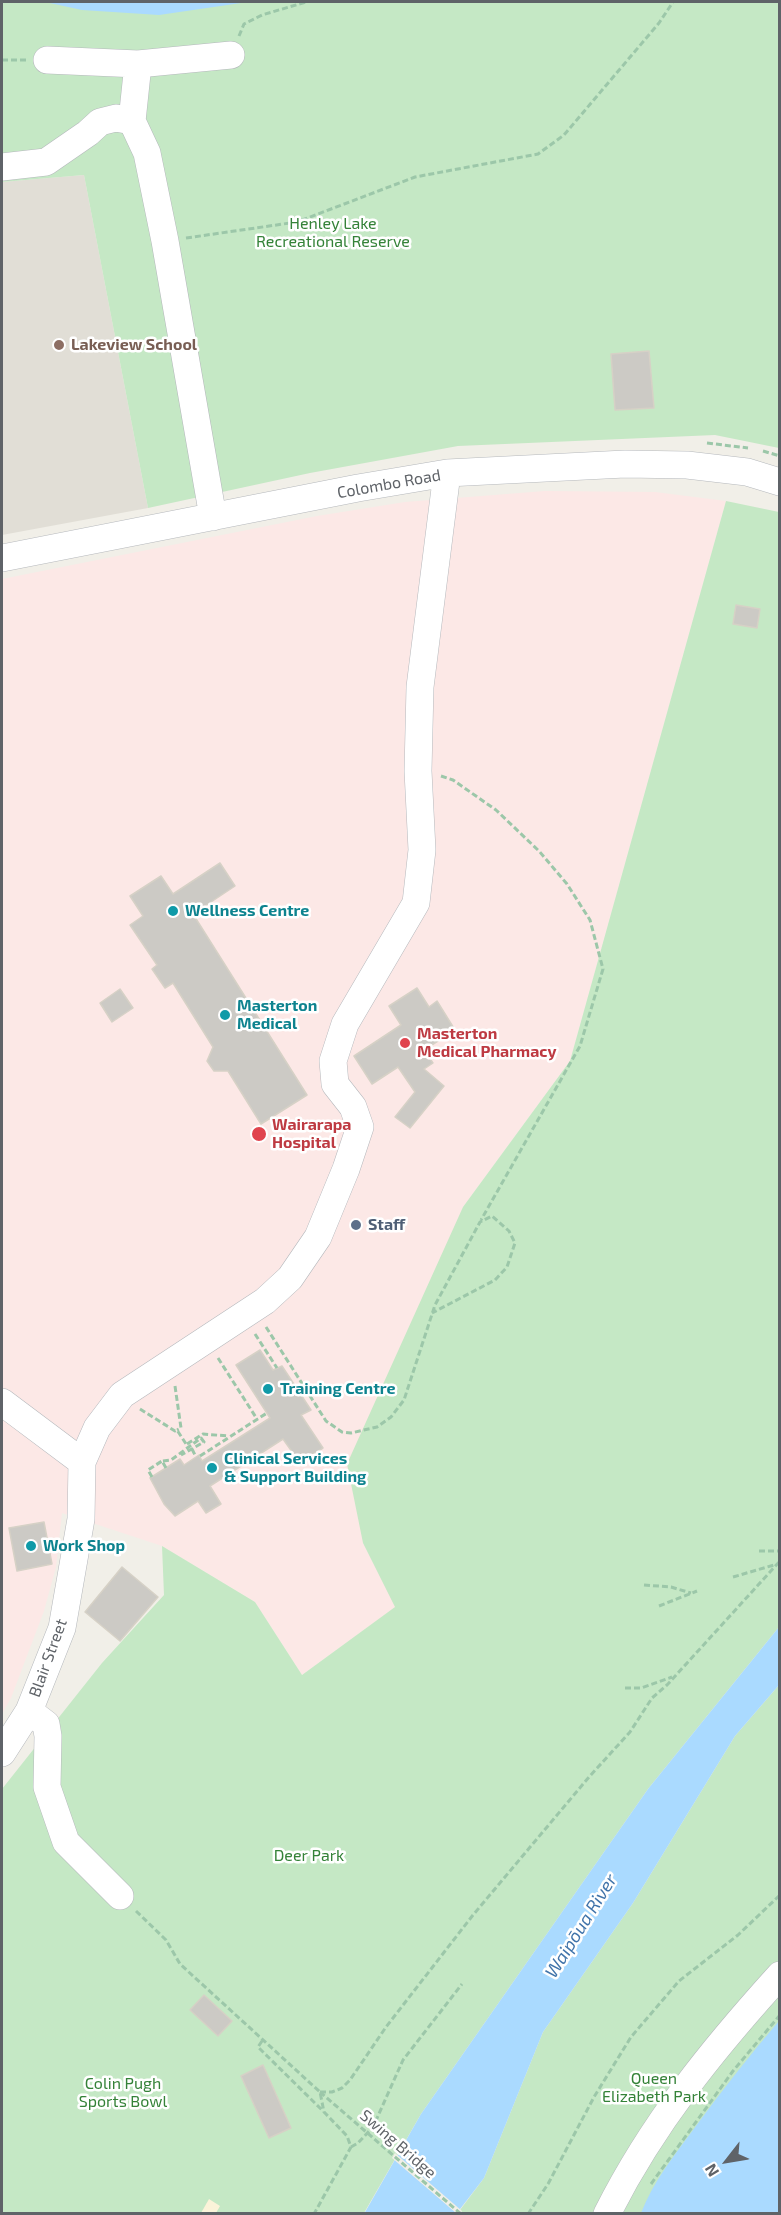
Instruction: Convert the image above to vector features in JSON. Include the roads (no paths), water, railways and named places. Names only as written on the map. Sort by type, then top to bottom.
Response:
[{"type":"street","points":[[47,60],[138,64],[231,55]]},
{"type":"street","points":[[138,64],[132,121],[147,153],[165,241],[213,517]]},
{"type":"street","points":[[2,167],[46,162],[100,122],[116,118],[132,121]]},
{"type":"street","name":"Colombo Road","points":[[2,558],[358,488],[447,474],[625,464],[687,465],[747,472],[780,482]]},
{"type":"street","points":[[2,1402],[82,1462],[97,1428],[122,1395],[248,1311],[290,1278],[318,1238],[360,1127],[353,1107],[335,1084],[333,1061],[345,1024],[416,903],[422,850],[418,790],[420,687],[447,474]]},
{"type":"street","name":"Blair Street","points":[[2,1753],[29,1711],[62,1628],[81,1519],[82,1462]]},
{"type":"street","points":[[29,1711],[46,1724],[48,1736],[47,1787],[66,1842],[120,1896]]},
{"type":"street","points":[[607,2214],[622,2184],[682,2091],[742,2016],[780,1975]]},
{"type":"water","points":[[45,2],[248,2],[159,15],[82,10]]},
{"type":"water","name":"Waipōua River","points":[[779,1627],[779,1685],[735,1736],[633,1903],[543,2032],[484,2178],[457,2213],[364,2214],[421,2114],[648,1789]]},
{"type":"water","points":[[779,2021],[779,2213],[641,2213],[657,2180],[671,2160],[724,2088]]},
{"type":"place","name":"Lakeview School","points":[[59,345]]},
{"type":"place","name":"Wellness Centre","points":[[173,911]]},
{"type":"place","name":"Masterton Medical","points":[[225,1015]]},
{"type":"place","name":"Masterton Medical Pharmacy","points":[[405,1043]]},
{"type":"place","name":"Wairarapa Hospital","points":[[259,1134]]},
{"type":"place","name":"Staff","points":[[356,1225]]},
{"type":"place","name":"Training Centre","points":[[268,1389]]},
{"type":"place","name":"Clinical Services & Support Building","points":[[212,1468]]},
{"type":"place","name":"Work Shop","points":[[31,1546]]},
{"type":"park label","name":"Henley Lake Recreational Reserve","points":[[333,233]]},
{"type":"park label","name":"Deer Park","points":[[309,1856]]},
{"type":"park label","name":"Queen Elizabeth Park","points":[[654,2088]]},
{"type":"park label","name":"Colin Pugh Sports Bowl","points":[[123,2093]]}]
